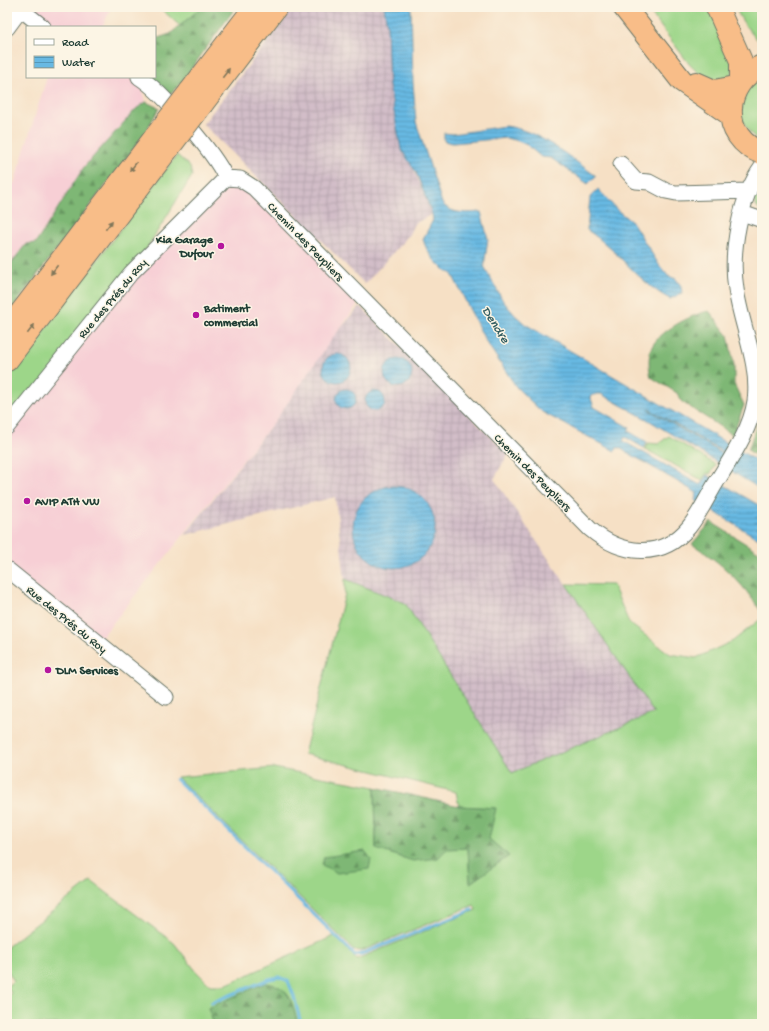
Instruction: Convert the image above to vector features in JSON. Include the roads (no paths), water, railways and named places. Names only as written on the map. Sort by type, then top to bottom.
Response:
[{"type":"highway","points":[[195,99],[255,7]]},
{"type":"highway","points":[[7,360],[163,141],[195,99],[276,7]]},
{"type":"highway","points":[[624,7],[682,81],[730,115]]},
{"type":"highway","points":[[634,7],[686,74],[695,82],[714,91],[738,84]]},
{"type":"highway","points":[[717,7],[742,61],[738,84]]},
{"type":"highway","points":[[726,7],[739,32],[762,57]]},
{"type":"highway","points":[[756,150],[737,134],[730,115],[732,96],[738,84],[747,74],[762,66]]},
{"type":"highway","points":[[7,331],[163,141]]},
{"type":"street","points":[[7,28],[19,8],[42,26]]},
{"type":"street","points":[[140,78],[163,98],[217,161],[226,178]]},
{"type":"street","name":"Chemin des Peupliers","points":[[226,178],[240,180],[254,188],[539,478],[602,539],[616,546],[631,550],[646,551],[674,541],[689,526],[738,444],[752,412],[756,391],[755,374],[736,289],[734,255],[742,213],[755,179],[756,150]]},
{"type":"street","points":[[621,164],[636,180],[649,182],[671,192],[755,179]]},
{"type":"street","name":"Rue des Prés du Roy","points":[[7,427],[131,273],[226,178]]},
{"type":"street","points":[[742,213],[762,220]]},
{"type":"street","name":"Rue des Prés du Roy","points":[[7,569],[166,697]]},
{"type":"water","name":"Dendre","points":[[384,7],[411,7],[413,82],[416,122],[442,203],[450,210],[465,213],[481,212],[488,239],[484,266],[503,301],[525,324],[762,464],[762,490],[650,421],[601,394],[590,396],[594,407],[630,428],[628,431],[647,442],[644,448],[625,437],[623,441],[700,485],[707,475],[762,507],[762,541],[695,500],[697,493],[618,447],[615,451],[542,412],[517,388],[485,340],[452,274],[442,268],[434,260],[425,245],[423,239],[433,220],[432,214],[416,172],[401,149],[389,85],[387,25]],"holes":[[[649,409],[723,452],[723,454]]]},
{"type":"water","points":[[505,126],[530,133],[553,145],[596,176],[588,184],[551,158],[541,157],[527,145],[506,138],[453,143],[444,141],[444,133],[453,134]]},
{"type":"water","points":[[598,189],[617,210],[633,223],[659,265],[668,276],[676,279],[681,286],[682,293],[670,299],[659,293],[638,276],[598,238],[587,230],[590,197]]},
{"type":"water","points":[[337,354],[347,358],[351,368],[347,378],[337,382],[327,378],[323,368],[327,358]]},
{"type":"water","points":[[398,359],[408,363],[412,373],[408,383],[398,387],[388,383],[384,373],[388,363]]},
{"type":"water","points":[[346,389],[353,392],[356,399],[353,406],[346,409],[339,406],[336,399],[339,392]]},
{"type":"water","points":[[375,391],[382,394],[385,401],[382,408],[375,411],[368,408],[365,401],[368,394]]},
{"type":"water","points":[[394,486],[410,489],[423,498],[432,511],[435,527],[432,543],[423,556],[410,565],[394,568],[378,565],[365,556],[356,543],[353,527],[356,511],[365,498],[378,489]]},
{"type":"waterway","points":[[176,779],[355,955],[361,954],[472,910]]},
{"type":"waterway","points":[[211,1003],[269,979],[279,977],[288,981],[294,996],[301,1024]]},
{"type":"place","name":"Kia Garage Dufour","points":[[221,246]]},
{"type":"place","name":"Batiment commercial","points":[[196,315]]},
{"type":"place","name":"AVIP ATH VW","points":[[27,501]]},
{"type":"place","name":"DLM Services","points":[[48,670]]}]
